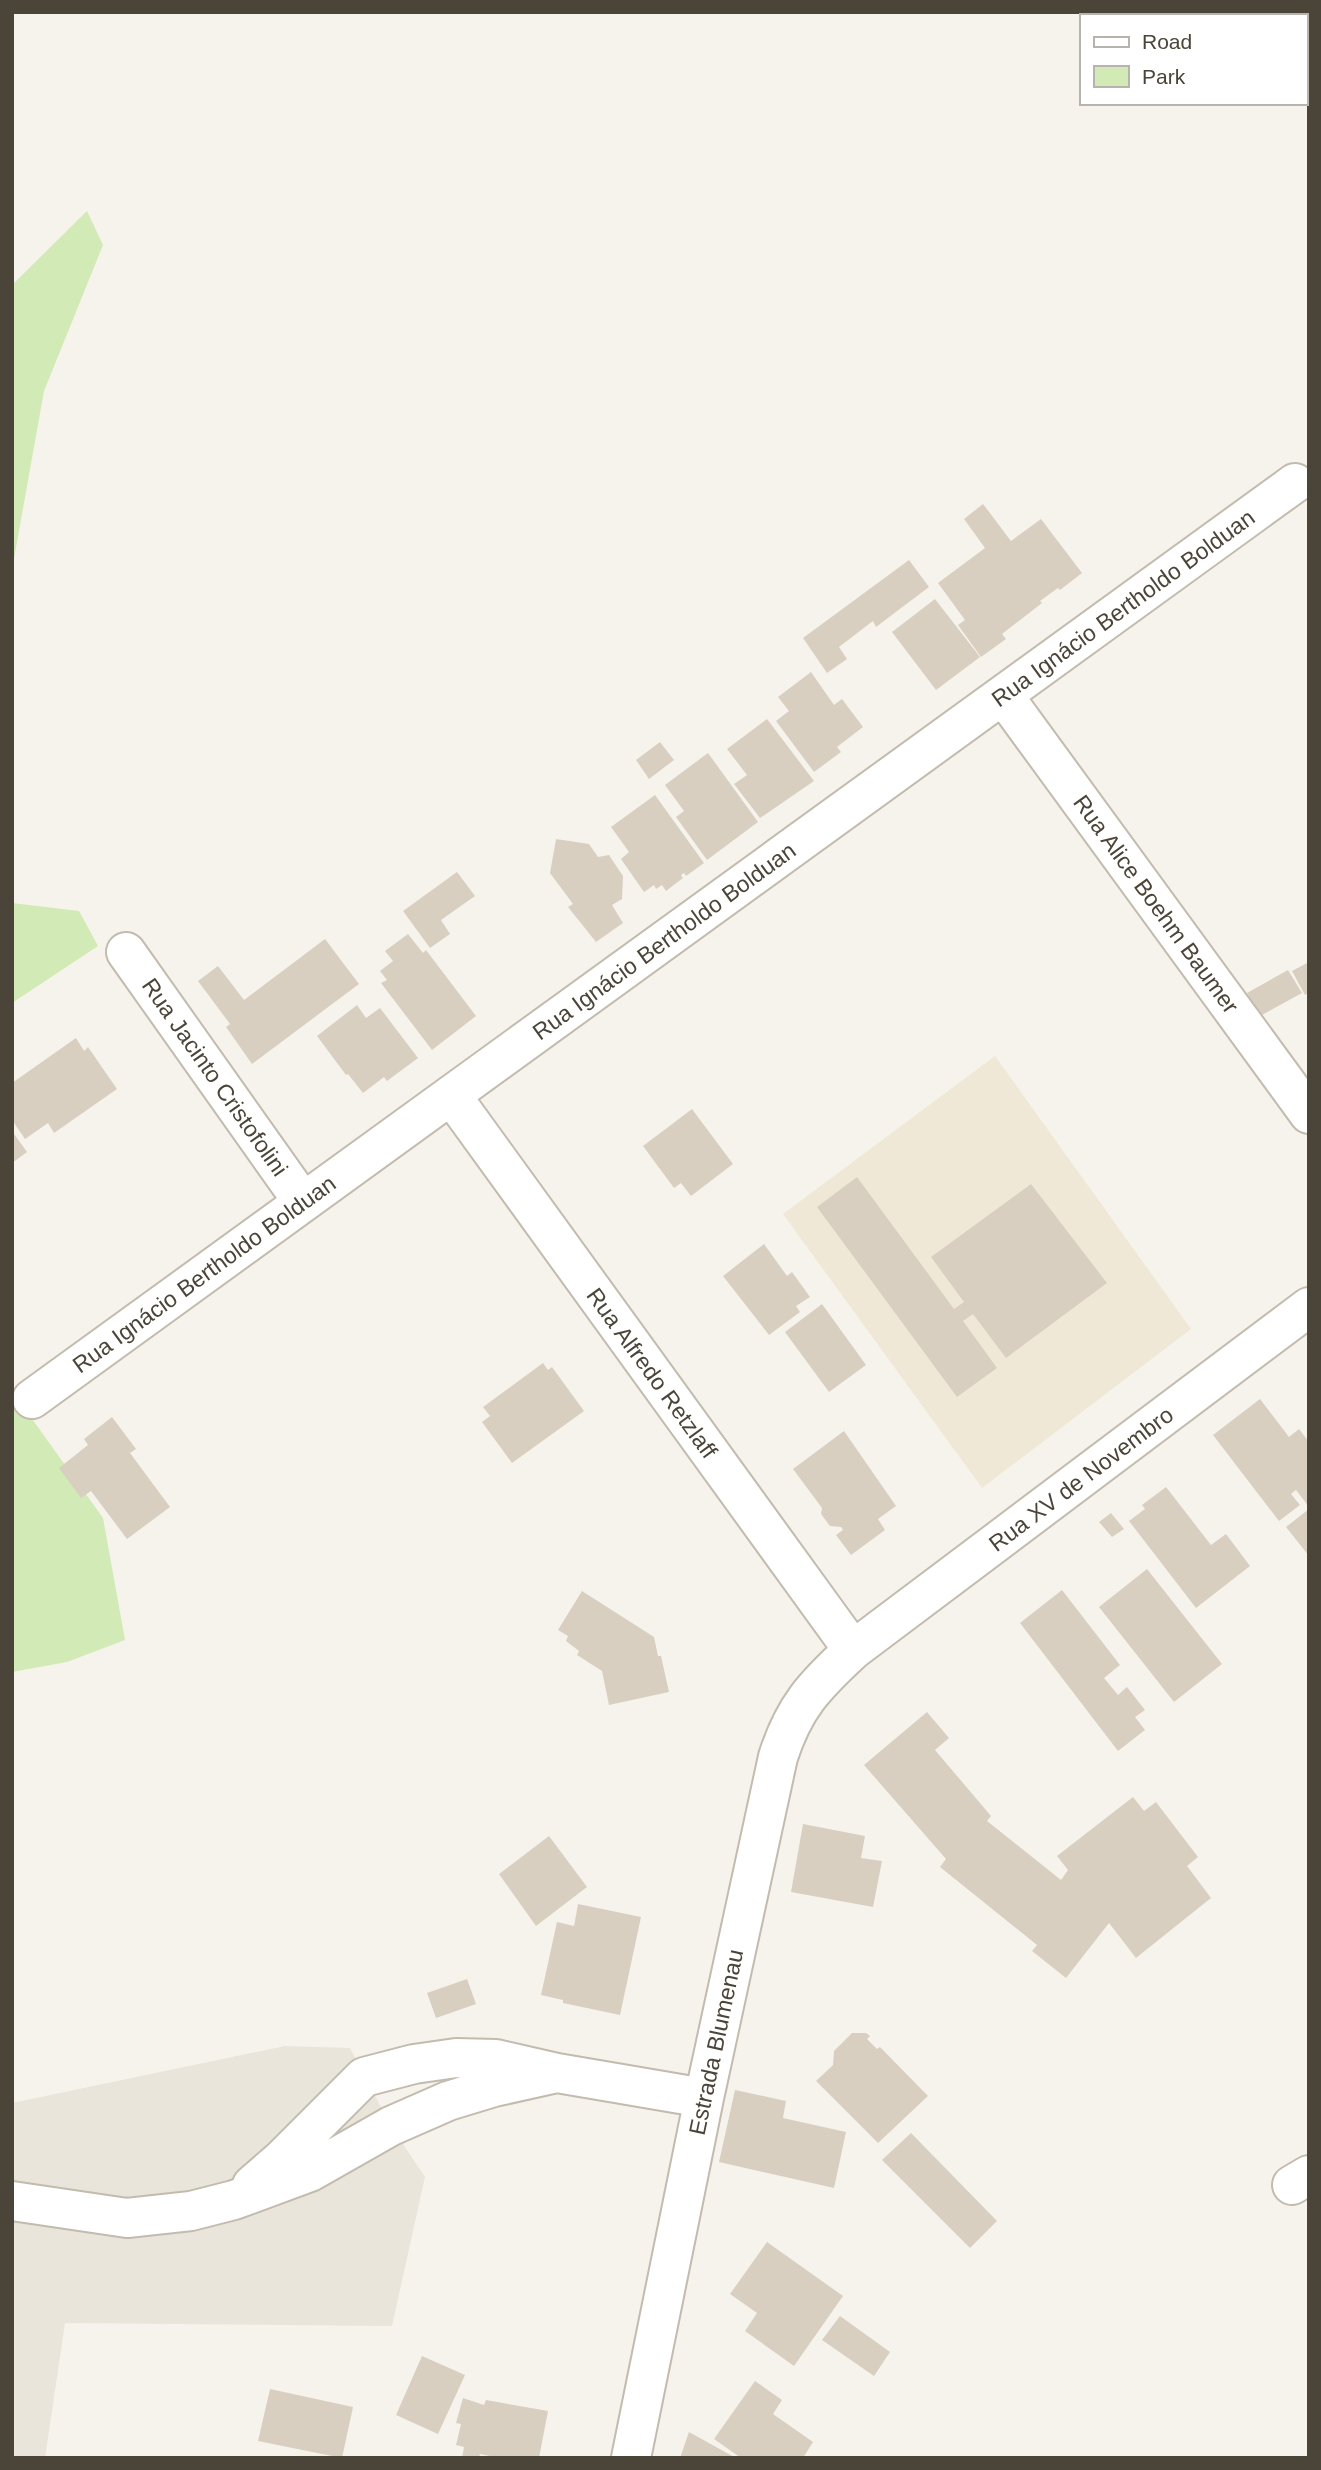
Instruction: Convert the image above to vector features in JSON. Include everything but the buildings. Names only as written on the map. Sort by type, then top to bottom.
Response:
[{"type":"street","name":"Rua Ignácio Bertholdo Bolduan","points":[[32,1399],[1295,483]]},
{"type":"street","name":"Rua Alice Boehm Baumer","points":[[1003,695],[1309,1114]]},
{"type":"street","name":"Rua Jacinto Cristofolini","points":[[126,952],[303,1202]]},
{"type":"street","name":"Rua Alfredo Retzlaff","points":[[451,1095],[853,1650]]},
{"type":"street","name":"Rua XV de Novembro","points":[[853,1650],[1309,1307]]},
{"type":"street","name":"Estrada Blumenau","points":[[631,2458],[704,2098],[778,1757],[787,1728],[801,1703],[853,1650]]},
{"type":"street","points":[[234,2200],[282,2159],[364,2077],[414,2064],[456,2058],[496,2059],[557,2073],[704,2098]]},
{"type":"street","points":[[12,2201],[127,2218],[191,2211],[234,2200],[310,2172],[391,2126],[449,2101],[494,2087],[557,2073]]},
{"type":"shaded area","points":[[995,1056],[1191,1329],[982,1488],[783,1214]]},
{"type":"shaded area","points":[[285,2046],[350,2048],[391,2126],[425,2177],[392,2326],[65,2323],[45,2458],[12,2458],[12,2103]]},
{"type":"green space","points":[[87,211],[103,245],[44,391],[12,570],[12,285]]},
{"type":"green space","points":[[12,903],[79,911],[98,946],[12,1003]]},
{"type":"green space","points":[[12,1391],[103,1518],[125,1640],[67,1662],[12,1672]]}]
